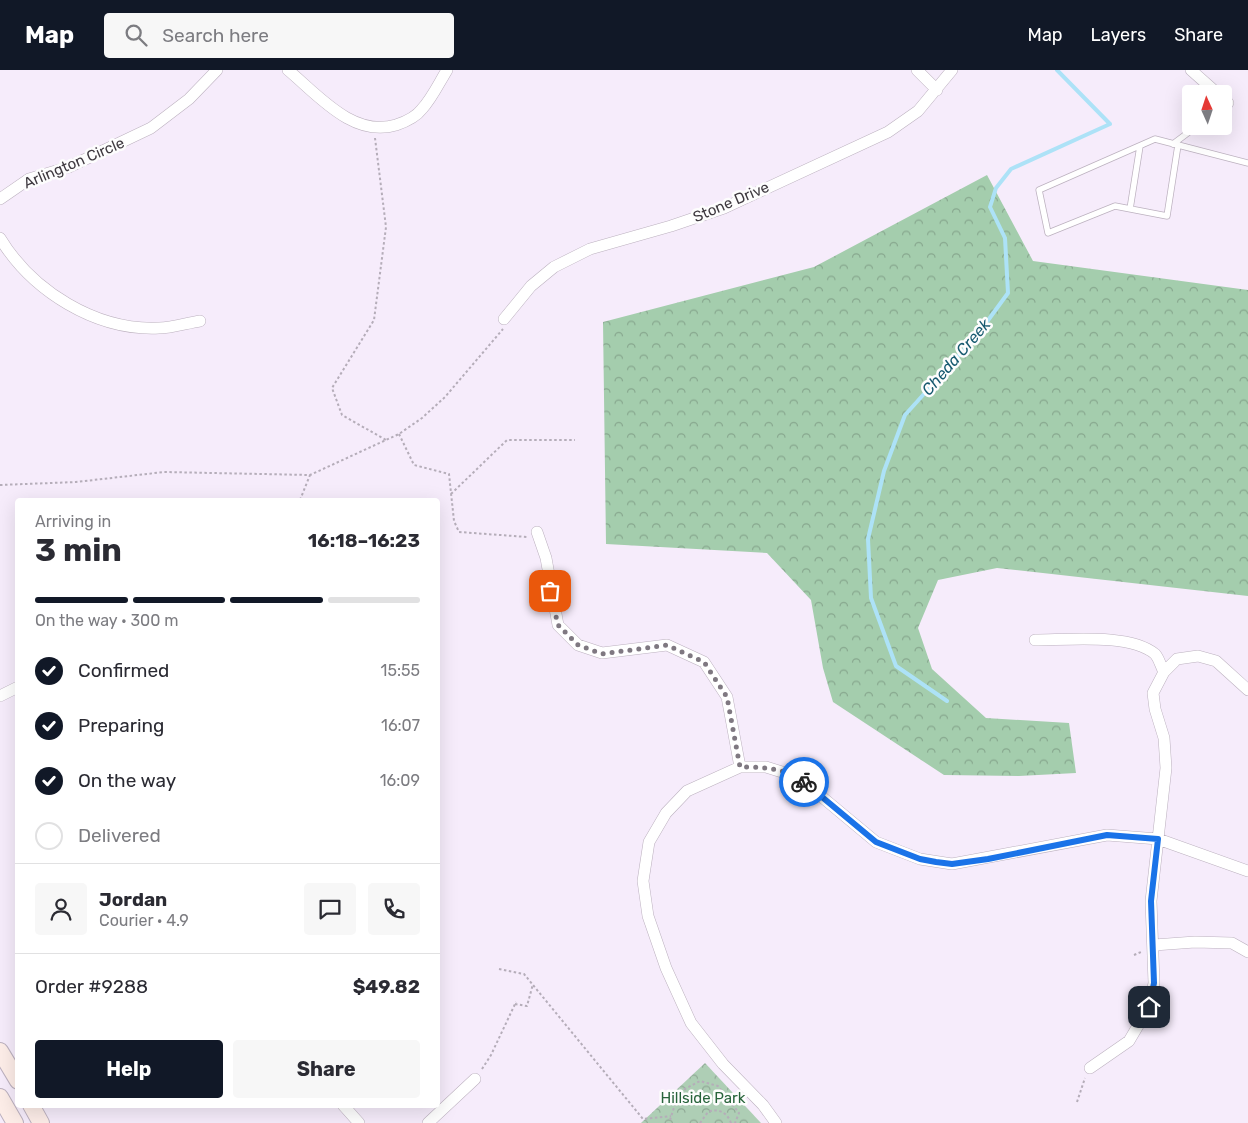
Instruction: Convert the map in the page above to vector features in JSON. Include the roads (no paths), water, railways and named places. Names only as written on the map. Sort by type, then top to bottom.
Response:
[{"type":"main road","points":[[8,1056],[15,1074]]},
{"type":"main road","points":[[0,1097],[15,1123]]},
{"type":"main road","points":[[33,1108],[41,1123]]},
{"type":"street","name":"Arlington Circle","points":[[0,199],[29,179],[69,167],[151,128],[190,99],[217,70]]},
{"type":"street","points":[[288,70],[340,114],[358,124],[374,128],[389,127],[406,122],[422,111],[446,70]]},
{"type":"street","points":[[917,70],[938,90]]},
{"type":"street","name":"Stone Drive","points":[[504,319],[532,286],[554,267],[590,249],[671,226],[724,208],[888,132],[918,111],[938,90],[952,70]]},
{"type":"street","points":[[1191,70],[1208,85]]},
{"type":"street","points":[[0,238],[10,255],[30,277],[57,299],[82,311],[114,323],[136,328],[160,328],[200,321]]},
{"type":"street","points":[[537,534],[546,558],[558,625],[578,645],[602,654],[667,645],[704,662],[727,697],[740,767]]},
{"type":"street","points":[[1035,640],[1103,640],[1137,645],[1156,655],[1164,672]]},
{"type":"street","points":[[1090,1068],[1129,1041],[1149,1007],[1154,983],[1150,948],[1151,901],[1166,768],[1164,738],[1155,709],[1153,693],[1164,672],[1176,659],[1198,656],[1216,661],[1248,690]]},
{"type":"street","points":[[0,696],[15,688]]},
{"type":"street","points":[[776,1123],[763,1105],[723,1064],[691,1023],[666,968],[648,916],[642,881],[649,842],[666,813],[687,792],[740,767],[766,767],[798,777],[876,842],[920,859],[952,864],[1107,835],[1158,839],[1248,871]]},
{"type":"street","points":[[1150,948],[1195,942],[1232,943],[1248,952]]},
{"type":"street","points":[[428,1123],[475,1079]]},
{"type":"street","points":[[345,1108],[359,1123]]},
{"type":"lane","points":[[1186,135],[1176,144],[1167,216],[1115,206],[1048,232],[1039,190],[1155,139],[1176,144],[1248,163]]},
{"type":"lane","points":[[1130,209],[1140,146]]},
{"type":"waterway","name":"Cheda Creek","points":[[947,701],[896,666],[871,598],[868,539],[884,471],[905,415],[978,334],[1008,293],[1005,238],[990,207],[996,188],[1011,169],[1110,124],[1057,70]]},
{"type":"park label","name":"Hillside Park","points":[[703,1098]]}]
